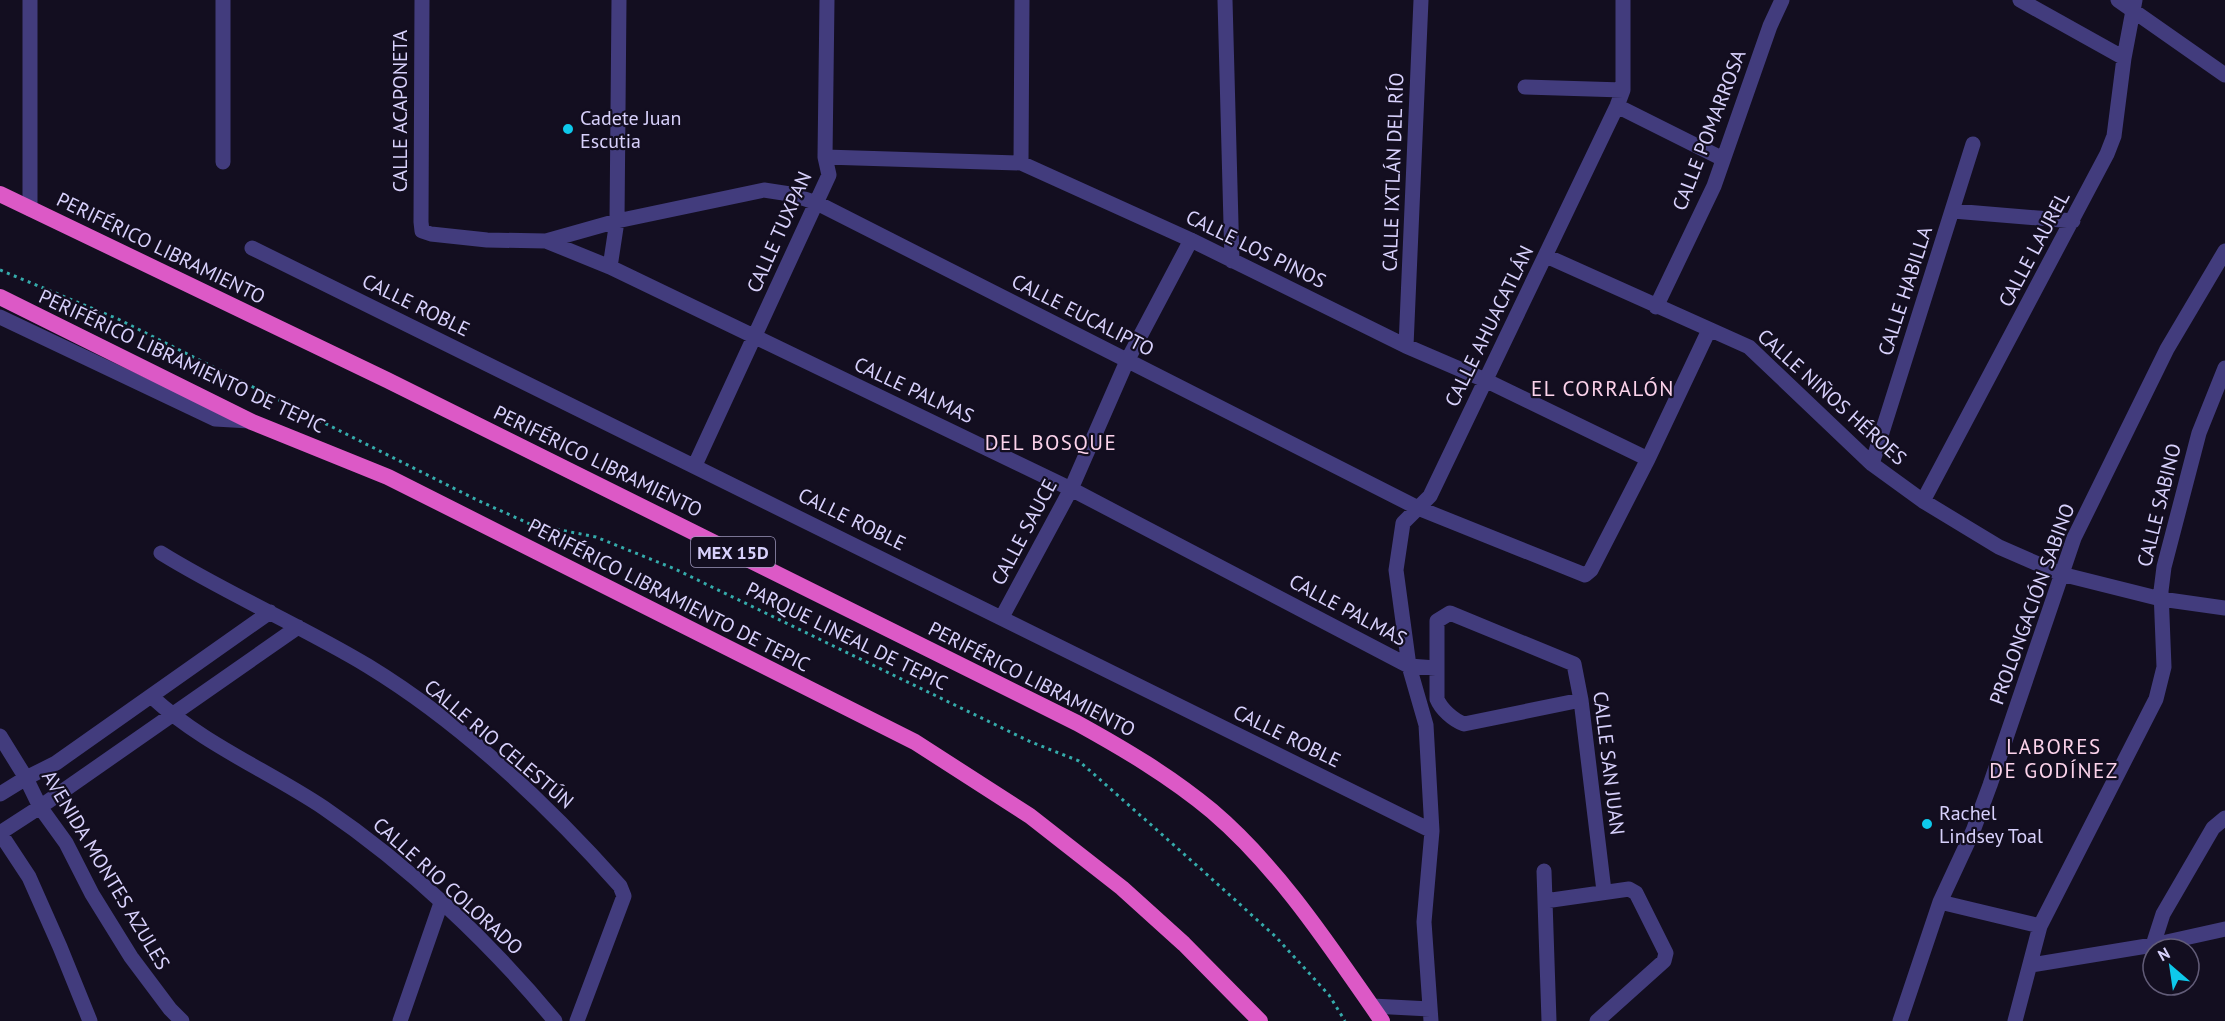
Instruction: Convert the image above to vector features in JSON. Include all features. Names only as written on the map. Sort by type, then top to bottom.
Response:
[{"type":"highway","name":"PERIFÉRICO LIBRAMIENTO","points":[[0,195],[398,385],[1077,723],[1135,755],[1212,812],[1244,842],[1300,906],[1382,1021]]},
{"type":"highway","name":"PERIFÉRICO LIBRAMIENTO DE TEPIC","points":[[0,297],[252,422],[388,477],[915,742],[1030,816],[1122,888],[1184,944],[1260,1021]]},
{"type":"street","points":[[30,0],[30,209]]},
{"type":"street","points":[[223,0],[223,162]]},
{"type":"street","name":"CALLE ACAPONETA","points":[[421,222],[422,0]]},
{"type":"street","points":[[610,267],[617,221],[620,0]]},
{"type":"street","name":"CALLE TUXPAN","points":[[695,465],[829,175],[825,157],[827,0]]},
{"type":"street","points":[[1021,163],[1022,0]]},
{"type":"street","points":[[1225,0],[1232,261]]},
{"type":"street","name":"CALLE IXTLÁN DEL RÍO","points":[[1406,346],[1421,0]]},
{"type":"street","name":"CALLE AHUACATLÁN","points":[[1430,1015],[1424,922],[1432,831],[1426,724],[1409,666],[1396,570],[1403,523],[1430,496],[1617,106],[1623,90],[1623,0]]},
{"type":"street","name":"CALLE POMARROSA","points":[[1656,307],[1714,186],[1770,26],[1782,0]]},
{"type":"street","points":[[2020,0],[2124,58]]},
{"type":"street","points":[[2118,0],[2134,5],[2225,75]]},
{"type":"street","name":"CALLE LAUREL","points":[[1923,501],[2107,154],[2114,136],[2124,58],[2134,5]]},
{"type":"street","points":[[1525,87],[1623,90]]},
{"type":"street","points":[[1617,106],[1723,159]]},
{"type":"street","points":[[1953,211],[1973,144]]},
{"type":"street","name":"CALLE LOS PINOS","points":[[825,157],[1021,163],[1191,240],[1406,346],[1485,380],[1648,459]]},
{"type":"street","name":"CALLE EUCALIPTO","points":[[546,241],[617,221],[764,190],[790,194],[817,203],[1418,508],[1585,576],[1591,570],[1648,459]]},
{"type":"street","name":"CALLE HABILLA","points":[[1872,464],[1953,211],[2073,221]]},
{"type":"street","name":"CALLE PALMAS","points":[[421,222],[423,231],[431,234],[487,240],[546,241],[610,267],[1071,489],[1409,666]]},
{"type":"street","name":"CALLE SAUCE","points":[[1002,617],[1071,489],[1127,361],[1191,240]]},
{"type":"street","name":"CALLE ROBLE","points":[[252,248],[1432,831]]},
{"type":"street","name":"PROLONGACIÓN SABINO","points":[[1900,1021],[1940,902],[1973,831],[1987,794],[2074,538],[2167,349],[2225,251]]},
{"type":"street","name":"CALLE NIÑOS HÉROES","points":[[1546,256],[1749,347],[1872,464],[1923,501],[1999,547],[2061,574],[2161,599],[2225,608]]},
{"type":"street","points":[[0,317],[214,419],[252,422]]},
{"type":"street","points":[[1648,459],[1709,330]]},
{"type":"street","name":"CALLE SABINO","points":[[2015,1021],[2040,926],[2156,699],[2164,667],[2161,599],[2164,567],[2199,433],[2225,368]]},
{"type":"street","name":"CALLE RIO CELESTÚN","points":[[161,553],[184,568],[369,667],[442,717],[504,770],[576,837],[620,886],[624,896],[578,1021]]},
{"type":"street","points":[[0,794],[56,763],[270,612]]},
{"type":"street","name":"CALLE SAN JUAN","points":[[1436,668],[1437,621],[1450,613],[1575,664],[1604,891]]},
{"type":"street","points":[[90,1021],[29,877],[0,833],[298,627]]},
{"type":"street","points":[[1409,666],[1436,668],[1437,699],[1456,722],[1464,723],[1581,700]]},
{"type":"street","name":"CALLE RIO COLORADO","points":[[152,697],[201,736],[324,808],[398,865],[441,903],[520,981],[555,1021]]},
{"type":"street","name":"AVENIDA MONTES AZULES","points":[[0,736],[26,778],[40,807],[66,843],[92,894],[131,957],[182,1021]]},
{"type":"street","points":[[2156,937],[2163,914],[2213,828],[2225,818]]},
{"type":"street","points":[[1544,871],[1549,1021]]},
{"type":"street","points":[[1545,901],[1629,889],[1636,893],[1666,953],[1664,961],[1597,1021]]},
{"type":"street","points":[[1940,902],[2040,926]]},
{"type":"street","points":[[400,1021],[441,903]]},
{"type":"street","points":[[2189,937],[2225,929]]},
{"type":"street","points":[[2031,965],[2141,947]]},
{"type":"street","points":[[1372,1006],[1430,1015]]},
{"type":"path","name":"PARQUE LINEAL DE TEPIC","points":[[0,270],[118,319],[487,505],[530,524],[596,537],[675,569],[1031,742],[1079,761],[1276,937],[1329,995],[1345,1021]]},
{"type":"place","name":"Cadete Juan Escutia","points":[[568,129]]},
{"type":"place","name":"Rachel Lindsey Toal","points":[[1927,824]]},
{"type":"district","name":"EL CORRALÓN","points":[[1603,388]]},
{"type":"district","name":"DEL BOSQUE","points":[[1051,442]]},
{"type":"district","name":"LABORES DE GODÍNEZ","points":[[2054,758]]}]
